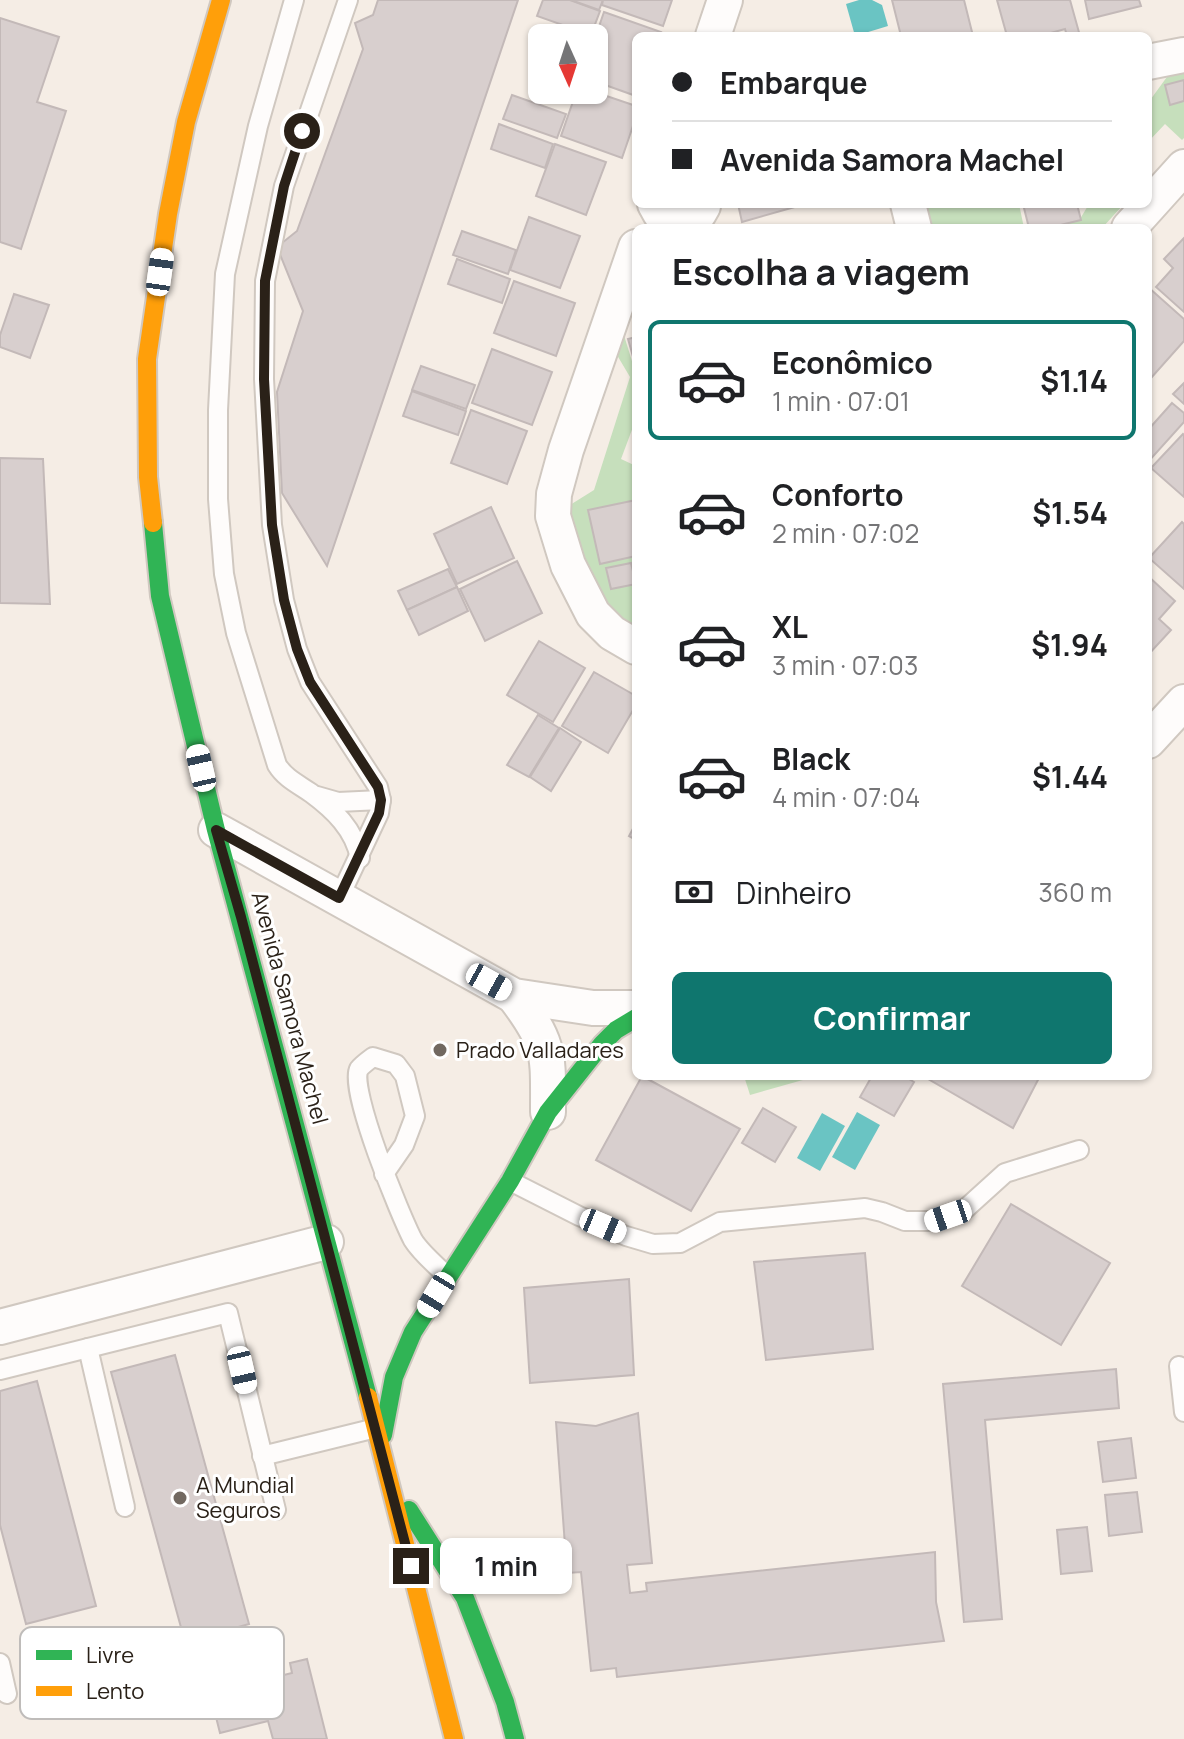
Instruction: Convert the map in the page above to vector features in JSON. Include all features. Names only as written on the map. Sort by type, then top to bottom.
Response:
[{"type":"main road","name":"Avenida Samora Machel","points":[[220,1],[186,122],[168,214],[147,359],[148,477],[160,596],[216,830],[390,1479],[454,1739]]},
{"type":"main road","points":[[381,1450],[394,1377],[413,1332],[510,1181],[548,1112],[602,1044],[632,1020]]},
{"type":"main road","points":[[390,1479],[465,1598],[505,1702],[515,1739]]},
{"type":"street","points":[[714,32],[725,0]]},
{"type":"street","points":[[1152,202],[1184,167]]},
{"type":"street","points":[[656,208],[660,213],[680,220],[705,213]]},
{"type":"street","points":[[1133,224],[1147,208]]},
{"type":"street","points":[[632,259],[566,450],[554,494],[553,516],[568,565],[593,614],[612,633],[632,645]]},
{"type":"street","points":[[1152,737],[1184,702]]},
{"type":"street","points":[[216,830],[514,996],[593,1008],[632,1008]]},
{"type":"street","points":[[514,996],[544,1039],[548,1057],[548,1112]]},
{"type":"street","points":[[0,1327],[326,1242]]},
{"type":"lane","points":[[294,0],[258,126],[225,274],[218,410],[218,499],[224,574],[236,633],[277,765],[283,775],[314,795],[347,826],[354,835],[360,858]]},
{"type":"lane","points":[[339,898],[360,858],[379,813],[381,800],[378,787],[310,682],[297,649],[284,600],[272,525],[264,379],[265,281],[284,186],[348,0]]},
{"type":"lane","points":[[314,795],[338,802],[381,800]]},
{"type":"lane","points":[[384,1174],[404,1145],[415,1116],[405,1076],[396,1064],[373,1057],[359,1068],[357,1078],[359,1095],[384,1174],[415,1243],[447,1276]]},
{"type":"lane","points":[[510,1181],[626,1236],[653,1244],[680,1243],[720,1222],[865,1208],[905,1221],[933,1221],[963,1211],[1005,1173],[1079,1150]]},
{"type":"lane","points":[[0,1370],[228,1313],[276,1510]]},
{"type":"lane","points":[[88,1348],[125,1507]]},
{"type":"lane","points":[[1179,1366],[1184,1412]]},
{"type":"lane","points":[[262,1456],[376,1428]]},
{"type":"lane","points":[[0,1663],[7,1694]]},
{"type":"green space","points":[[1184,69],[1182,140],[1165,124],[1152,138],[1152,98],[1172,70]]},
{"type":"green space","points":[[926,208],[1020,208],[1023,224],[930,224]]},
{"type":"green space","points":[[1087,208],[1120,208],[1106,224],[1058,224],[1080,219]]},
{"type":"green space","points":[[622,329],[632,361],[632,430],[621,459],[632,464],[630,626],[604,606],[568,522],[570,505],[594,490],[630,377],[614,350]]},
{"type":"green space","points":[[745,1080],[803,1080],[750,1095]]},
{"type":"water","points":[[872,0],[882,5],[888,26],[868,32],[854,32],[846,4]]},
{"type":"water","points":[[857,1112],[880,1125],[855,1170],[832,1157]]},
{"type":"water","points":[[822,1113],[845,1126],[820,1171],[797,1158]]},
{"type":"building","points":[[378,0],[518,0],[327,566],[282,493],[277,392],[303,311],[277,247],[297,231],[363,49],[355,23],[373,15]]},
{"type":"building","points":[[543,0],[570,0],[600,11],[595,24],[560,24],[537,16]]},
{"type":"building","points":[[571,0],[603,0],[599,10]]},
{"type":"building","points":[[603,0],[672,0],[663,26],[602,5]]},
{"type":"building","points":[[892,0],[964,0],[972,32],[900,32]]},
{"type":"building","points":[[997,0],[1070,0],[1079,32],[1066,32],[1065,29],[1054,32],[1006,32]]},
{"type":"building","points":[[1085,0],[1139,0],[1141,6],[1089,19]]},
{"type":"building","points":[[604,12],[661,32],[632,32],[632,95],[608,86],[608,24],[600,24]]},
{"type":"building","points":[[0,18],[59,37],[37,102],[66,111],[21,249],[0,242]]},
{"type":"building","points":[[1184,80],[1184,101],[1170,105],[1165,85]]},
{"type":"building","points":[[512,95],[528,101],[528,104],[538,104],[566,114],[557,138],[503,119]]},
{"type":"building","points":[[608,96],[632,105],[632,129],[622,158],[561,136],[572,104],[608,104]]},
{"type":"building","points":[[499,124],[553,144],[545,168],[491,149]]},
{"type":"building","points":[[555,144],[606,162],[586,215],[536,196]]},
{"type":"building","points":[[739,208],[791,208],[742,222]]},
{"type":"building","points":[[1024,208],[1078,208],[1081,220],[1064,224],[1028,224]]},
{"type":"building","points":[[529,217],[580,236],[560,288],[510,270]]},
{"type":"building","points":[[462,231],[516,250],[508,274],[453,255]]},
{"type":"building","points":[[1184,238],[1184,312],[1156,287],[1173,268],[1164,259]]},
{"type":"building","points":[[457,259],[510,279],[502,303],[448,284]]},
{"type":"building","points":[[514,281],[575,303],[556,356],[494,333]]},
{"type":"building","points":[[1152,291],[1184,319],[1184,341],[1152,377]]},
{"type":"building","points":[[14,294],[49,305],[30,358],[0,347],[0,335]]},
{"type":"building","points":[[492,349],[552,372],[532,425],[472,403]]},
{"type":"building","points":[[421,366],[475,385],[466,409],[412,390]]},
{"type":"building","points":[[1184,383],[1184,404],[1173,394]]},
{"type":"building","points":[[412,391],[466,411],[458,435],[403,416]]},
{"type":"building","points":[[1172,403],[1184,413],[1184,422],[1152,458],[1152,426]]},
{"type":"building","points":[[471,410],[527,431],[507,484],[451,463]]},
{"type":"building","points":[[1183,434],[1184,497],[1152,467]]},
{"type":"building","points":[[0,458],[43,459],[50,604],[0,603]]},
{"type":"building","points":[[632,501],[632,557],[600,564],[588,510]]},
{"type":"building","points":[[491,507],[514,558],[457,584],[434,534]]},
{"type":"building","points":[[1182,522],[1184,589],[1152,561],[1152,555]]},
{"type":"building","points":[[517,561],[542,613],[485,641],[460,589]]},
{"type":"building","points":[[631,563],[632,585],[611,589],[606,568]]},
{"type":"building","points":[[448,569],[457,587],[407,610],[398,591]]},
{"type":"building","points":[[1152,580],[1175,601],[1159,619],[1171,630],[1152,651]]},
{"type":"building","points":[[457,587],[468,611],[419,635],[407,610]]},
{"type":"building","points":[[539,641],[585,668],[553,722],[507,695]]},
{"type":"building","points":[[594,672],[632,694],[632,712],[608,753],[562,726]]},
{"type":"building","points":[[538,715],[559,728],[529,777],[507,765]]},
{"type":"building","points":[[560,728],[581,742],[551,791],[530,777]]},
{"type":"building","points":[[640,1080],[649,1080],[740,1129],[691,1211],[596,1160]]},
{"type":"building","points":[[870,1080],[914,1082],[894,1116],[860,1097]]},
{"type":"building","points":[[930,1080],[1038,1080],[1013,1128]]},
{"type":"building","points":[[763,1108],[796,1127],[775,1162],[742,1143]]},
{"type":"building","points":[[1011,1204],[1110,1263],[1061,1345],[962,1286]]},
{"type":"building","points":[[865,1253],[873,1349],[766,1360],[754,1262]]},
{"type":"building","points":[[629,1279],[634,1375],[530,1383],[524,1288]]},
{"type":"building","name":"A Mundial Seguros","points":[[175,1355],[249,1624],[238,1627],[181,1627],[111,1372]]},
{"type":"building","points":[[1116,1369],[1119,1408],[985,1420],[1002,1619],[964,1622],[943,1384]]},
{"type":"building","points":[[37,1381],[96,1606],[26,1624],[0,1525],[0,1391]]},
{"type":"building","points":[[638,1413],[652,1563],[627,1565],[630,1593],[647,1591],[646,1583],[935,1552],[936,1602],[944,1641],[617,1677],[616,1668],[591,1671],[581,1572],[567,1573],[556,1422],[596,1426]]},
{"type":"building","points":[[1131,1438],[1136,1478],[1103,1482],[1098,1442]]},
{"type":"building","points":[[1137,1492],[1142,1532],[1109,1536],[1105,1495]]},
{"type":"building","points":[[1087,1527],[1092,1571],[1061,1574],[1057,1530]]},
{"type":"building","points":[[307,1659],[327,1739],[273,1739],[268,1721],[220,1733],[216,1719],[284,1719],[284,1675],[292,1673],[290,1663]]},
{"type":"traffic: fast","points":[[153,523],[160,596],[216,830],[368,1397]]},
{"type":"traffic: fast","points":[[383,1435],[394,1377],[413,1332],[510,1181],[548,1112],[602,1044],[632,1020]]},
{"type":"traffic: fast","points":[[409,1510],[465,1598],[505,1702],[515,1739]]},
{"type":"traffic: slow","points":[[153,523],[148,477],[147,359],[168,214],[186,122],[221,0]]},
{"type":"traffic: slow","points":[[368,1397],[454,1739]]},
{"type":"place","name":"Prado Valladares","points":[[440,1050]]},
{"type":"place","name":"A Mundial Seguros","points":[[180,1498]]},
{"type":"route","points":[[302,131],[284,186],[265,281],[264,379],[272,525],[284,600],[297,649],[310,682],[378,787],[381,800],[379,813],[360,858],[339,898],[216,830],[411,1566]]}]
